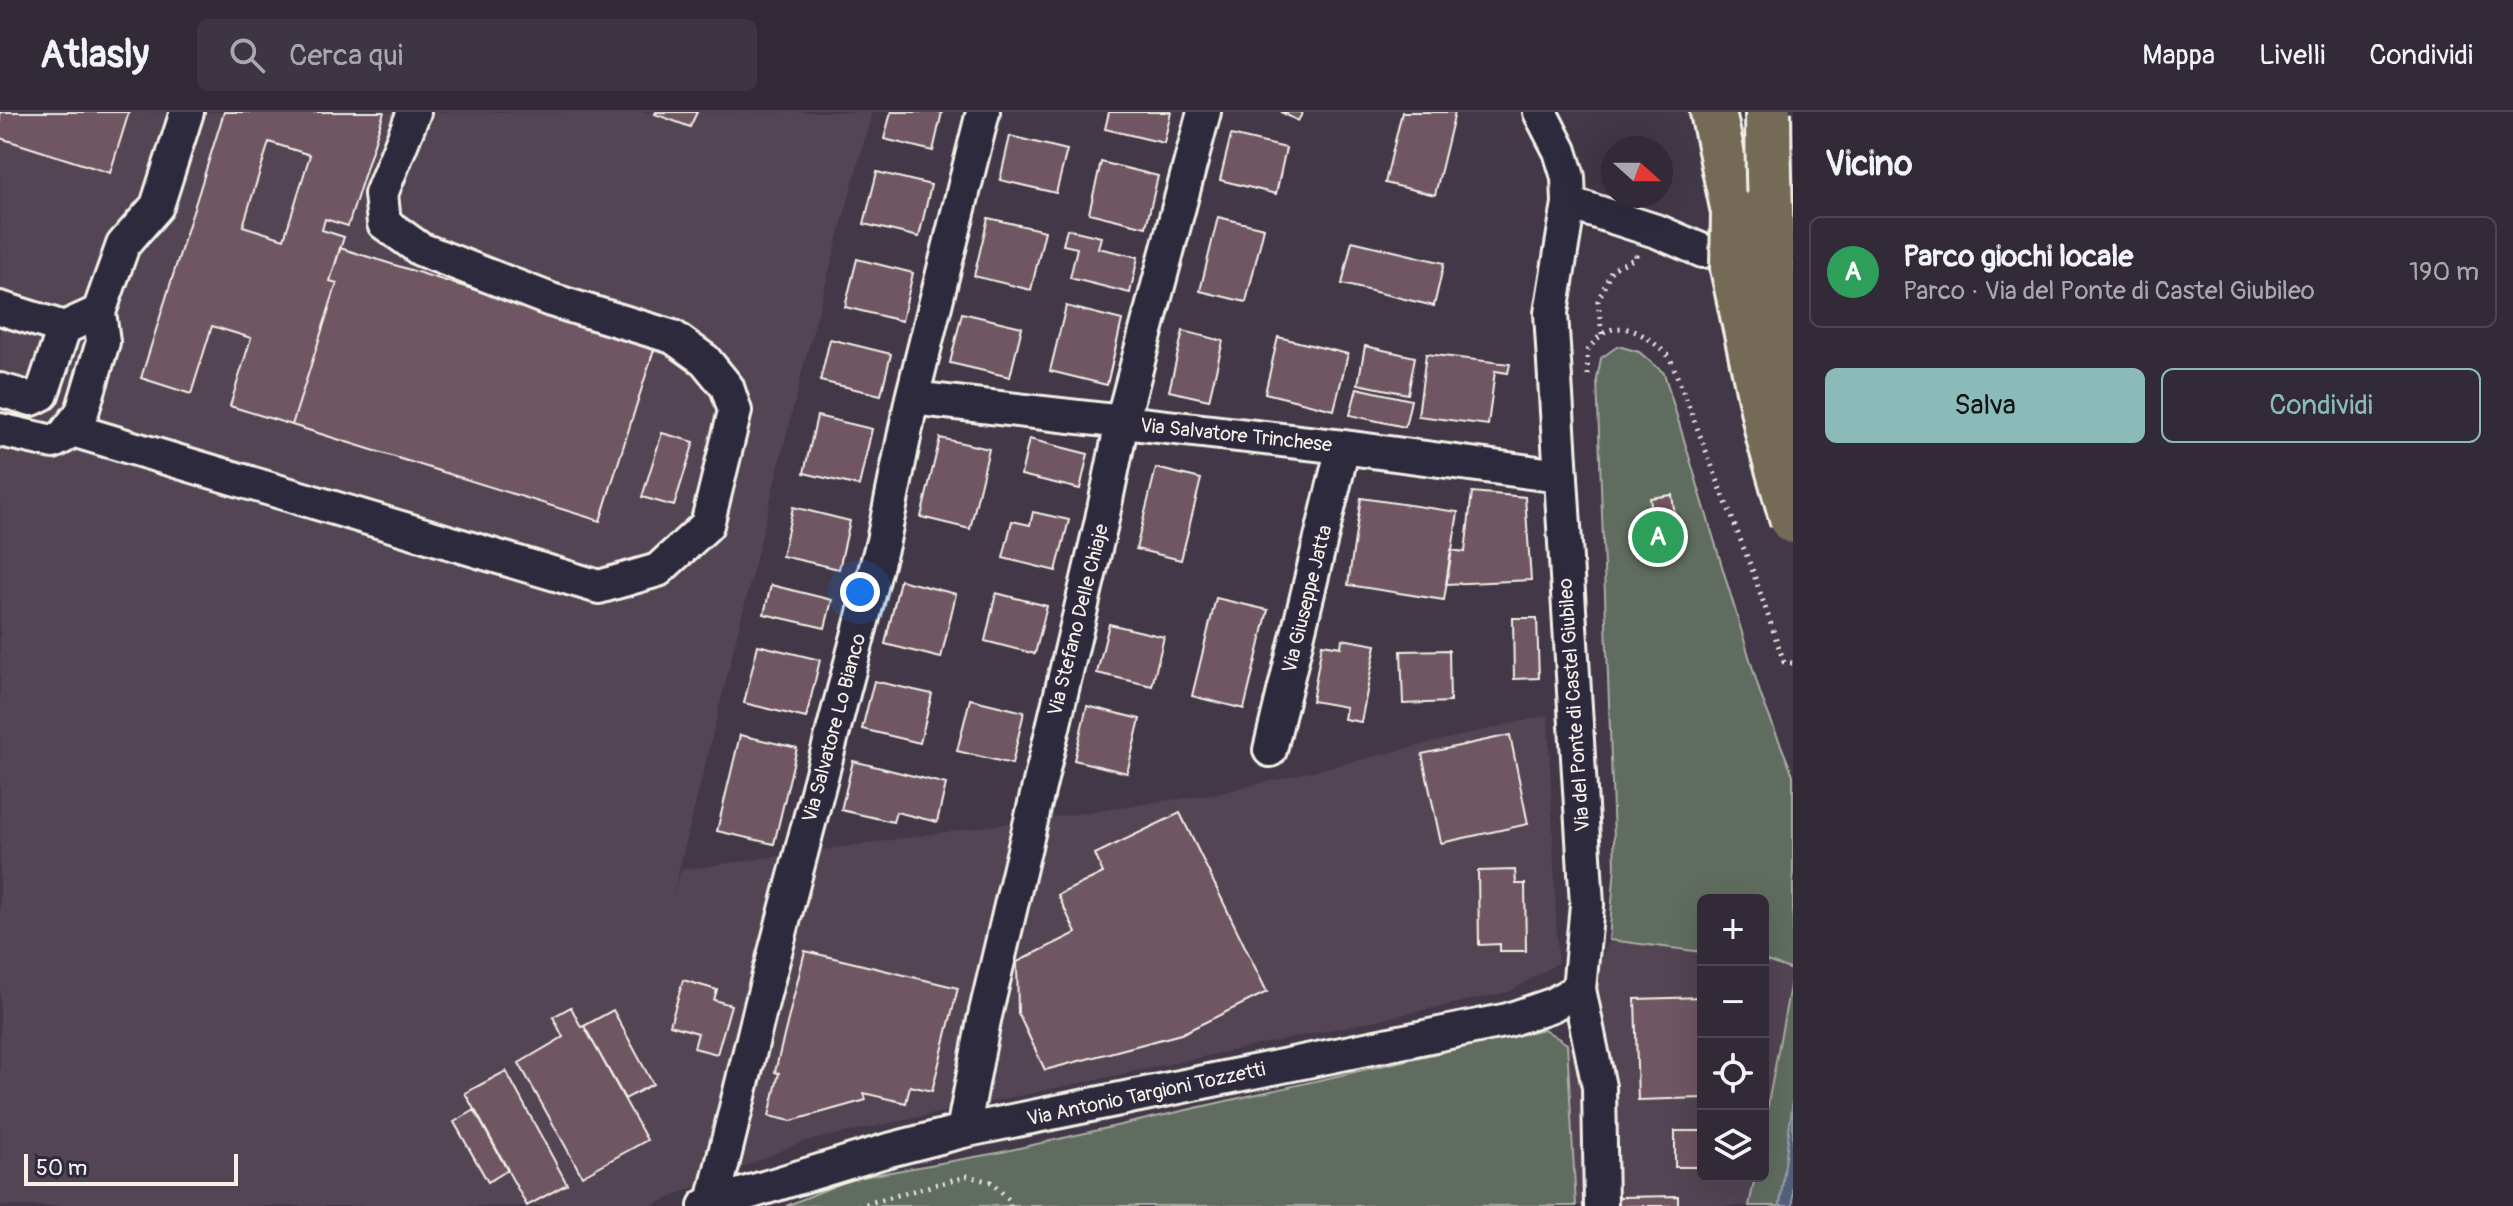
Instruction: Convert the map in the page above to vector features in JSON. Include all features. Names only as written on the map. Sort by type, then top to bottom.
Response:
[{"type":"highway","points":[[1713,112],[1734,212]]},
{"type":"highway","points":[[1734,112],[1733,268],[1769,437],[1793,521]]},
{"type":"highway","points":[[1768,112],[1775,291],[1793,447]]},
{"type":"street","points":[[0,430],[53,442],[63,437],[82,412],[103,342],[99,312],[123,245],[157,206],[187,112]]},
{"type":"street","points":[[69,429],[599,587],[658,570],[707,525],[735,411],[727,387],[705,360],[673,337],[551,300],[420,249],[384,223],[381,194],[414,112]]},
{"type":"street","name":"Via Salvatore Lo Bianco","points":[[709,1204],[883,541],[912,398],[983,112]]},
{"type":"street","name":"Via Stefano Delle Chiaje","points":[[963,1131],[984,1020],[1101,524],[1122,422],[1204,112]]},
{"type":"street","name":"Via del Ponte di Castel Giubileo","points":[[1540,112],[1567,170],[1569,203],[1551,313],[1587,905],[1579,989],[1599,1087],[1601,1206]]},
{"type":"street","points":[[1569,203],[1644,226],[1703,251]]},
{"type":"street","points":[[0,308],[64,328],[99,312]]},
{"type":"street","points":[[0,390],[32,399],[42,394],[64,328]]},
{"type":"street","name":"Via Salvatore Trinchese","points":[[912,398],[1343,447],[1560,476]]},
{"type":"street","name":"Via Giuseppe Jatta","points":[[1270,750],[1343,447]]},
{"type":"street","name":"Via Antonio Targioni Tozzetti","points":[[709,1204],[963,1131],[1508,1020],[1552,1005],[1579,989]]},
{"type":"path","points":[[1602,334],[1598,301],[1612,269],[1636,258],[1637,250]]},
{"type":"path","points":[[1587,379],[1588,350],[1602,334],[1613,328],[1634,330],[1655,342],[1670,358],[1753,572],[1784,662],[1793,663]]},
{"type":"path","points":[[858,1206],[967,1176],[991,1182],[1009,1200],[1010,1206]]},
{"type":"shaded area","points":[[0,112],[872,112],[802,372],[673,895],[681,870],[1220,793],[1548,715],[1558,963],[1509,992],[802,1142],[650,1206],[0,1206]]},
{"type":"shaded area","points":[[1609,940],[1697,951],[1697,1182],[1754,1182],[1749,1206],[1576,1206],[1567,1044]]},
{"type":"shaded area","points":[[1769,962],[1793,969],[1769,1099]]},
{"type":"green space","points":[[1618,346],[1639,352],[1664,373],[1761,696],[1793,775],[1793,970],[1769,962],[1769,894],[1697,894],[1697,951],[1609,940],[1615,866],[1597,379],[1601,358]]},
{"type":"green space","points":[[1793,970],[1793,1099],[1780,1206],[1749,1206],[1754,1182],[1769,1182],[1769,1099]]},
{"type":"green space","points":[[1544,1029],[1567,1044],[1576,1206],[786,1206],[851,1179],[997,1153]]},
{"type":"water","points":[[1793,1099],[1793,1206],[1780,1206]]},
{"type":"building","points":[[0,112],[129,112],[110,173],[0,138]]},
{"type":"building","points":[[224,112],[384,112],[348,226],[325,219],[322,230],[344,237],[330,281],[337,283],[292,425],[230,406],[251,338],[212,326],[191,394],[141,378]],"holes":[[[269,142],[310,155],[284,239],[243,226]]]},
{"type":"building","points":[[656,112],[697,112],[690,127]]},
{"type":"building","points":[[891,112],[942,112],[933,151],[884,139]]},
{"type":"building","points":[[1109,112],[1171,112],[1164,143],[1105,129]]},
{"type":"building","points":[[1281,112],[1303,112],[1298,121]]},
{"type":"building","points":[[1402,112],[1455,112],[1435,195],[1385,183]]},
{"type":"building","points":[[1231,135],[1286,148],[1276,194],[1220,180]]},
{"type":"building","points":[[1010,136],[1067,150],[1056,193],[1000,180]]},
{"type":"building","points":[[1101,162],[1158,176],[1146,227],[1089,213]]},
{"type":"building","points":[[877,172],[931,185],[919,237],[864,224]]},
{"type":"building","points":[[1218,217],[1264,228],[1246,302],[1200,291]]},
{"type":"building","points":[[988,218],[1045,231],[1031,290],[974,276]]},
{"type":"building","points":[[1067,229],[1101,237],[1098,248],[1138,257],[1130,293],[1070,278],[1077,248],[1063,245]]},
{"type":"building","points":[[1352,241],[1444,263],[1434,306],[1342,284]]},
{"type":"building","points":[[340,248],[655,346],[600,521],[292,425],[337,283],[330,281]]},
{"type":"building","points":[[857,259],[913,273],[902,321],[845,307]]},
{"type":"building","points":[[1066,306],[1122,320],[1107,385],[1050,371]]},
{"type":"building","points":[[962,313],[1022,327],[1010,377],[950,363]]},
{"type":"building","points":[[1183,331],[1223,341],[1209,400],[1169,391]]},
{"type":"building","points":[[1278,337],[1348,354],[1334,410],[1265,393]]},
{"type":"building","points":[[830,339],[891,354],[881,395],[820,381]]},
{"type":"building","points":[[1365,346],[1415,357],[1408,394],[1358,384]]},
{"type":"building","points":[[1426,354],[1510,364],[1508,373],[1495,371],[1488,425],[1418,416]]},
{"type":"building","points":[[1357,388],[1411,400],[1405,427],[1350,415]]},
{"type":"building","points":[[817,416],[872,429],[859,486],[804,473]]},
{"type":"building","points":[[662,433],[694,442],[674,506],[642,497]]},
{"type":"building","points":[[940,438],[989,449],[970,529],[921,517]]},
{"type":"building","points":[[1029,439],[1088,454],[1080,489],[1021,475]]},
{"type":"building","points":[[1156,468],[1201,479],[1181,560],[1136,549]]},
{"type":"building","points":[[1472,492],[1525,497],[1531,580],[1446,584],[1451,550],[1465,552]]},
{"type":"building","points":[[1672,495],[1678,537],[1656,541],[1650,498]]},
{"type":"building","points":[[1361,498],[1458,512],[1444,600],[1348,585]]},
{"type":"building","points":[[793,507],[850,521],[839,569],[782,556]]},
{"type":"building","points":[[1033,512],[1069,520],[1056,571],[1003,558],[1012,521],[1030,525]]},
{"type":"building","points":[[900,580],[956,594],[941,658],[885,644]]},
{"type":"building","points":[[771,585],[832,600],[825,628],[764,614]]},
{"type":"building","points":[[996,593],[1047,606],[1035,654],[985,641]]},
{"type":"building","points":[[1216,598],[1268,610],[1244,709],[1192,696]]},
{"type":"building","points":[[1513,618],[1537,618],[1539,678],[1514,679]]},
{"type":"building","points":[[1109,624],[1164,637],[1152,686],[1097,673]]},
{"type":"building","points":[[1342,639],[1376,645],[1361,722],[1344,719],[1346,707],[1312,701],[1322,644],[1341,647]]},
{"type":"building","points":[[758,645],[820,660],[806,718],[744,703]]},
{"type":"building","points":[[1449,650],[1450,702],[1403,704],[1401,651]]},
{"type":"building","points":[[874,681],[932,694],[920,743],[862,729]]},
{"type":"building","points":[[970,699],[1024,712],[1012,764],[957,751]]},
{"type":"building","points":[[1087,706],[1140,719],[1127,773],[1074,760]]},
{"type":"building","points":[[740,735],[797,748],[774,844],[717,831]]},
{"type":"building","points":[[1510,735],[1528,824],[1441,843],[1422,754]]},
{"type":"building","points":[[853,761],[946,784],[937,822],[896,812],[893,822],[841,810]]},
{"type":"building","points":[[1180,813],[1267,992],[1181,1034],[1045,1070],[1018,1013],[1017,962],[1076,933],[1058,895],[1103,873],[1095,854]]},
{"type":"building","points":[[1515,870],[1516,884],[1525,884],[1526,951],[1500,951],[1500,944],[1479,945],[1478,871]]},
{"type":"building","points":[[805,951],[958,988],[932,1091],[910,1086],[906,1103],[864,1093],[866,1100],[791,1121],[769,1116],[779,1073],[775,1072]]},
{"type":"building","points":[[683,980],[717,990],[714,1000],[731,1005],[717,1054],[694,1048],[698,1033],[670,1025]]},
{"type":"building","points":[[1697,997],[1697,1098],[1638,1100],[1635,999]]},
{"type":"building","points":[[571,1007],[647,1140],[582,1176],[519,1063],[563,1037],[553,1017]]},
{"type":"building","points":[[613,1010],[653,1084],[625,1099],[584,1026]]},
{"type":"building","points":[[506,1071],[567,1184],[527,1206],[465,1093]]},
{"type":"building","points":[[475,1110],[508,1170],[488,1182],[454,1122]]},
{"type":"building","points":[[1675,1131],[1697,1131],[1697,1167],[1675,1167]]},
{"type":"building","points":[[1678,1196],[1678,1206],[1618,1206],[1618,1197]]},
{"type":"place","name":"Parco giochi locale","points":[[1658,537]]}]
